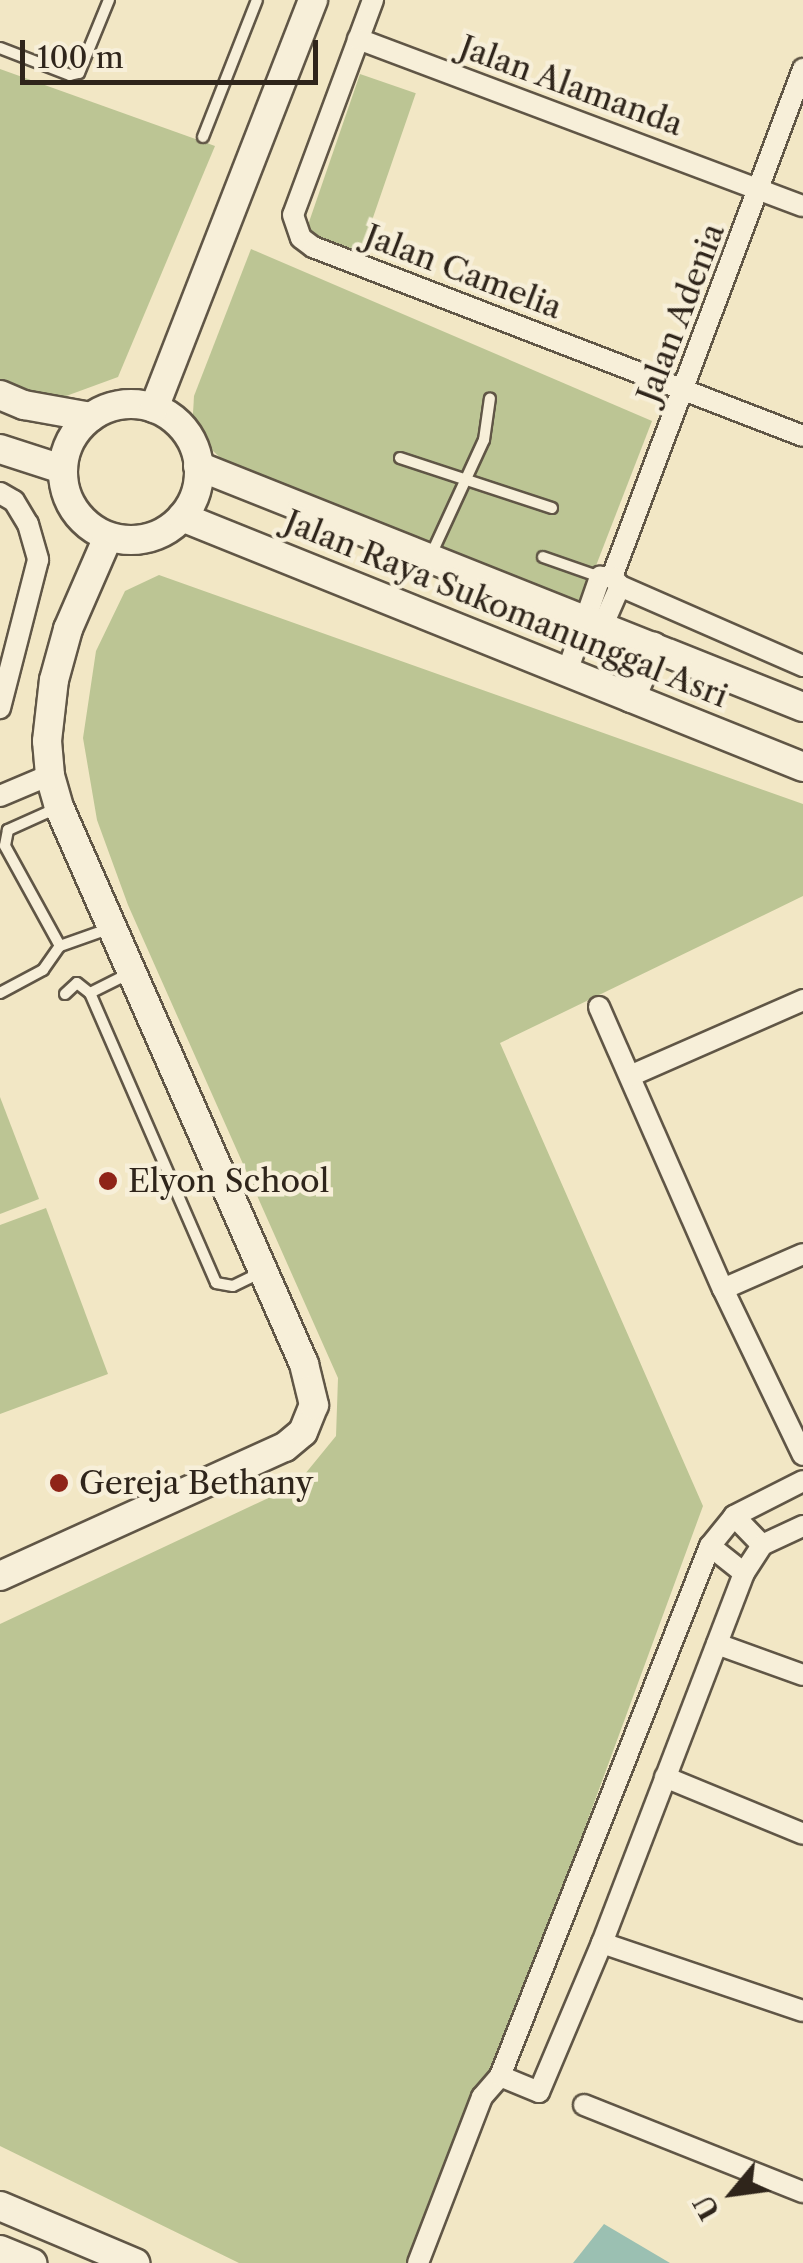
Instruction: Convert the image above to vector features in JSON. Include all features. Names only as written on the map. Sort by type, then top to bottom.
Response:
[{"type":"street","points":[[154,408],[313,0]]},
{"type":"street","points":[[358,39],[373,0]]},
{"type":"street","name":"Jalan Alamanda","points":[[358,39],[803,206]]},
{"type":"street","name":"Jalan Camelia","points":[[358,39],[293,215],[300,238],[312,247],[803,436]]},
{"type":"street","name":"Jalan Adenia","points":[[568,672],[611,580],[686,389],[803,69]]},
{"type":"street","points":[[0,394],[24,405],[91,417]]},
{"type":"street","points":[[122,405],[154,408],[185,430],[198,466],[196,493],[182,517],[161,534],[135,541],[108,536],[84,522],[67,498],[62,469],[76,431],[91,417],[122,405]]},
{"type":"street","points":[[0,449],[62,469]]},
{"type":"street","name":"Jalan Raya Sukomanunggal Asri","points":[[198,466],[803,707]]},
{"type":"street","points":[[0,493],[14,502],[34,538],[38,560],[0,708]]},
{"type":"street","name":"Jalan Raya Sukomanunggal Asri","points":[[182,517],[803,767]]},
{"type":"street","points":[[0,1576],[285,1446],[303,1432],[314,1406],[311,1384],[59,808],[50,775],[48,742],[54,680],[68,630],[108,536]]},
{"type":"street","points":[[611,580],[803,666]]},
{"type":"street","points":[[632,698],[653,647]]},
{"type":"street","points":[[0,796],[50,775]]},
{"type":"street","points":[[630,1076],[803,1000]]},
{"type":"street","points":[[599,1007],[723,1288],[803,1454]]},
{"type":"street","points":[[723,1288],[803,1254]]},
{"type":"street","points":[[418,2263],[482,2097],[500,2076],[710,1546],[734,1516],[803,1481]]},
{"type":"street","points":[[734,1516],[762,1545]]},
{"type":"street","points":[[500,2076],[538,2092],[602,1943],[744,1573],[762,1545],[803,1526]]},
{"type":"street","points":[[710,1546],[744,1573]]},
{"type":"street","points":[[716,1644],[803,1675]]},
{"type":"street","points":[[665,1778],[803,1834]]},
{"type":"street","points":[[602,1943],[803,2011]]},
{"type":"street","points":[[584,2105],[803,2192]]},
{"type":"street","points":[[0,2206],[135,2263]]},
{"type":"street","points":[[0,2250],[33,2263]]},
{"type":"lane","points":[[0,48],[70,75],[79,73],[109,0]]},
{"type":"lane","points":[[203,137],[258,0]]},
{"type":"lane","points":[[430,558],[488,425],[490,398]]},
{"type":"lane","points":[[400,458],[552,508]]},
{"type":"lane","points":[[544,557],[611,580]]},
{"type":"lane","points":[[59,808],[8,830],[5,838],[60,946]]},
{"type":"lane","points":[[0,993],[43,970],[60,946],[112,928]]},
{"type":"lane","points":[[90,993],[131,972]]},
{"type":"lane","points":[[65,994],[80,983],[90,993],[216,1283],[232,1286],[263,1272]]},
{"type":"green space","points":[[0,69],[215,146],[118,377],[47,403],[0,383]]},
{"type":"green space","points":[[360,74],[416,93],[359,257],[304,238]]},
{"type":"green space","points":[[251,249],[652,421],[580,607],[231,468],[192,431],[194,396]]},
{"type":"green space","points":[[159,575],[803,804],[803,896],[500,1043],[703,1506],[543,1942],[409,2263],[239,2263],[0,2146],[0,1624],[296,1485],[336,1436],[338,1378],[128,905],[97,820],[83,738],[96,651],[125,591]]},
{"type":"green space","points":[[0,1097],[39,1199],[0,1214]]},
{"type":"green space","points":[[46,1208],[108,1374],[0,1414],[0,1225]]},
{"type":"shaded area","points":[[604,2224],[670,2263],[573,2263]]},
{"type":"place","name":"Elyon School","points":[[108,1181]]},
{"type":"place","name":"Gereja Bethany","points":[[59,1483]]}]
